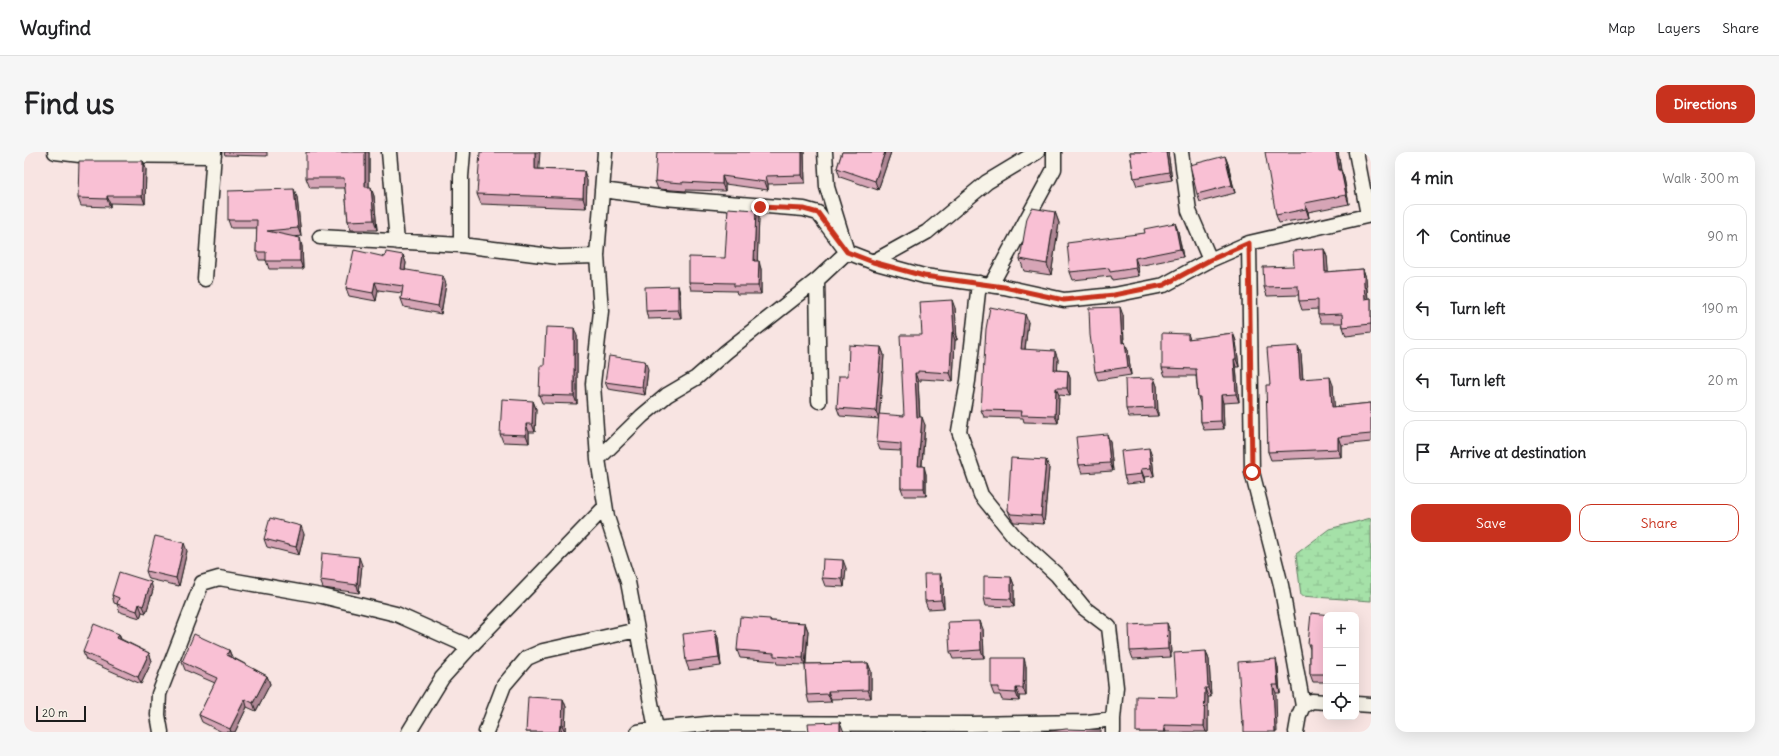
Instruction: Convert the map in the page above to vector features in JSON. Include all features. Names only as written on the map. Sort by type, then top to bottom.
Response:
[{"type":"street","points":[[55,152],[80,155],[214,154],[205,279]]},
{"type":"street","points":[[389,152],[397,242]]},
{"type":"street","points":[[460,245],[463,152]]},
{"type":"street","points":[[605,152],[596,256],[601,311],[593,384],[598,459],[607,517],[628,582],[656,729]]},
{"type":"street","points":[[825,152],[827,187],[847,252]]},
{"type":"street","points":[[873,262],[927,232],[987,182],[1037,152]]},
{"type":"street","points":[[638,732],[717,723],[757,728],[937,728],[1088,722],[1113,726],[1116,687],[1109,627],[1084,608],[1057,575],[1015,537],[981,495],[959,431],[985,284],[1054,169],[1054,152]]},
{"type":"street","points":[[1181,152],[1189,211],[1210,260]]},
{"type":"street","points":[[602,190],[664,198],[804,209],[818,213],[847,252],[873,262],[924,276],[985,284],[1064,300],[1114,295],[1164,285],[1210,260],[1249,243],[1370,215],[1356,152]]},
{"type":"street","points":[[320,238],[460,245],[560,257],[596,256]]},
{"type":"street","points":[[1249,243],[1252,472],[1281,585],[1303,706],[1299,715],[1296,732]]},
{"type":"street","points":[[598,459],[642,416],[667,395],[696,378],[817,280],[847,252]]},
{"type":"street","points":[[817,280],[819,401]]},
{"type":"street","points":[[409,732],[442,678],[605,507]]},
{"type":"street","points":[[161,732],[158,715],[159,694],[202,583],[219,578],[322,596],[396,614],[470,647]]},
{"type":"street","points":[[486,732],[504,685],[527,658],[543,651],[637,630]]},
{"type":"street","points":[[1303,706],[1312,701],[1323,702]]},
{"type":"street","points":[[1359,704],[1371,705]]},
{"type":"green space","points":[[1371,518],[1371,601],[1301,596],[1296,554],[1329,529]]},
{"type":"building","points":[[306,152],[365,152],[365,187],[371,187],[374,220],[348,221],[344,178],[306,178]]},
{"type":"building","points":[[480,152],[535,152],[535,169],[584,171],[583,198],[477,194]]},
{"type":"building","points":[[657,152],[802,152],[802,175],[766,176],[765,182],[722,176],[722,184],[655,181]]},
{"type":"building","points":[[842,152],[885,152],[875,181],[837,168]]},
{"type":"building","points":[[1130,152],[1166,152],[1169,172],[1134,178]]},
{"type":"building","points":[[1265,152],[1336,152],[1346,195],[1305,203],[1306,209],[1276,215]]},
{"type":"building","points":[[1225,156],[1232,185],[1197,194],[1190,165]]},
{"type":"building","points":[[79,161],[143,161],[142,196],[107,196],[107,199],[78,198]]},
{"type":"building","points":[[294,189],[298,228],[267,231],[300,238],[300,261],[266,261],[266,252],[256,252],[257,220],[228,220],[228,191]]},
{"type":"building","points":[[728,208],[756,210],[754,261],[759,261],[758,286],[734,286],[734,283],[689,282],[689,257],[725,258]]},
{"type":"building","points":[[1032,208],[1055,212],[1047,264],[1020,259],[1027,218]]},
{"type":"building","points":[[1175,223],[1180,249],[1135,258],[1136,268],[1110,272],[1109,268],[1070,272],[1067,243],[1145,233],[1144,229]]},
{"type":"building","points":[[1324,249],[1325,272],[1363,269],[1365,299],[1371,298],[1371,324],[1343,327],[1342,314],[1318,315],[1318,300],[1299,301],[1298,286],[1264,287],[1263,267],[1294,266],[1293,251]]},
{"type":"building","points":[[354,250],[385,257],[386,252],[403,255],[401,269],[443,276],[438,306],[401,299],[403,286],[375,282],[373,293],[346,288]]},
{"type":"building","points":[[678,286],[678,310],[646,311],[645,287]]},
{"type":"building","points":[[952,300],[954,332],[952,332],[950,373],[918,371],[918,373],[915,373],[917,417],[922,417],[918,466],[924,466],[924,488],[901,488],[901,444],[877,442],[879,414],[904,416],[900,335],[922,335],[920,302]]},
{"type":"building","points":[[990,307],[1025,314],[1021,349],[1055,351],[1054,370],[1068,371],[1067,388],[1056,388],[1055,416],[1021,415],[1022,411],[981,410],[986,329]]},
{"type":"building","points":[[1120,307],[1122,343],[1125,342],[1128,367],[1095,372],[1090,335],[1089,308]]},
{"type":"building","points":[[546,327],[574,328],[574,396],[539,395],[540,366],[544,366]]},
{"type":"building","points":[[1162,333],[1188,334],[1188,339],[1233,333],[1236,359],[1234,359],[1236,394],[1221,395],[1221,421],[1201,422],[1200,397],[1198,397],[1196,369],[1162,368]]},
{"type":"building","points":[[849,345],[881,347],[876,411],[837,408],[839,376],[848,376]]},
{"type":"building","points":[[1298,346],[1300,379],[1330,377],[1332,407],[1371,403],[1371,434],[1338,437],[1338,449],[1268,452],[1266,385],[1270,385],[1267,348]]},
{"type":"building","points":[[609,356],[645,361],[642,387],[605,382]]},
{"type":"building","points":[[1154,378],[1155,408],[1126,409],[1125,379]]},
{"type":"building","points":[[502,399],[533,401],[532,424],[526,424],[526,435],[500,434]]},
{"type":"building","points":[[1107,434],[1110,463],[1079,465],[1076,437]]},
{"type":"building","points":[[1149,448],[1151,468],[1141,469],[1142,474],[1124,476],[1121,451]]},
{"type":"building","points":[[1011,458],[1046,460],[1041,516],[1011,514],[1008,510]]},
{"type":"building","points":[[270,518],[301,526],[296,547],[264,539]]},
{"type":"building","points":[[155,536],[184,543],[176,578],[146,571]]},
{"type":"building","points":[[322,553],[359,557],[357,585],[320,580]]},
{"type":"building","points":[[823,559],[843,560],[842,579],[822,578]]},
{"type":"building","points":[[119,572],[151,582],[143,606],[139,604],[137,611],[117,604],[119,598],[112,595]]},
{"type":"building","points":[[924,574],[940,574],[941,600],[925,601]]},
{"type":"building","points":[[984,576],[1011,577],[1011,599],[984,598]]},
{"type":"building","points":[[1311,613],[1323,614],[1323,674],[1310,674],[1310,644],[1308,644]]},
{"type":"building","points":[[740,617],[770,619],[770,621],[805,623],[803,658],[774,656],[774,653],[737,650]]},
{"type":"building","points":[[980,621],[981,650],[950,652],[948,622]]},
{"type":"building","points":[[1167,623],[1168,649],[1130,651],[1129,625]]},
{"type":"building","points":[[94,624],[119,634],[117,638],[149,653],[138,677],[83,652]]},
{"type":"building","points":[[715,630],[719,658],[686,662],[683,634]]},
{"type":"building","points":[[194,634],[229,650],[227,655],[267,676],[253,703],[245,699],[230,729],[199,715],[217,678],[182,662]]},
{"type":"building","points":[[1206,651],[1208,688],[1205,688],[1204,726],[1164,725],[1164,732],[1136,732],[1136,696],[1177,697],[1174,653]]},
{"type":"building","points":[[991,658],[1024,658],[1023,688],[1016,688],[1016,693],[999,692],[999,687],[991,687]]},
{"type":"building","points":[[1276,659],[1278,685],[1273,685],[1275,732],[1244,732],[1238,662]]},
{"type":"building","points":[[868,663],[868,690],[828,691],[828,694],[807,695],[805,664]]},
{"type":"building","points":[[528,697],[563,699],[562,725],[560,725],[559,732],[526,732]]},
{"type":"building","points":[[840,722],[840,732],[809,732],[808,723]]},
{"type":"building","points":[[1066,729],[1101,730],[1101,732],[1043,732]]},
{"type":"route","points":[[760,207],[804,209],[818,213],[847,252],[873,262],[924,276],[1004,287],[1064,300],[1114,295],[1164,285],[1210,260],[1249,243],[1252,472]]}]
